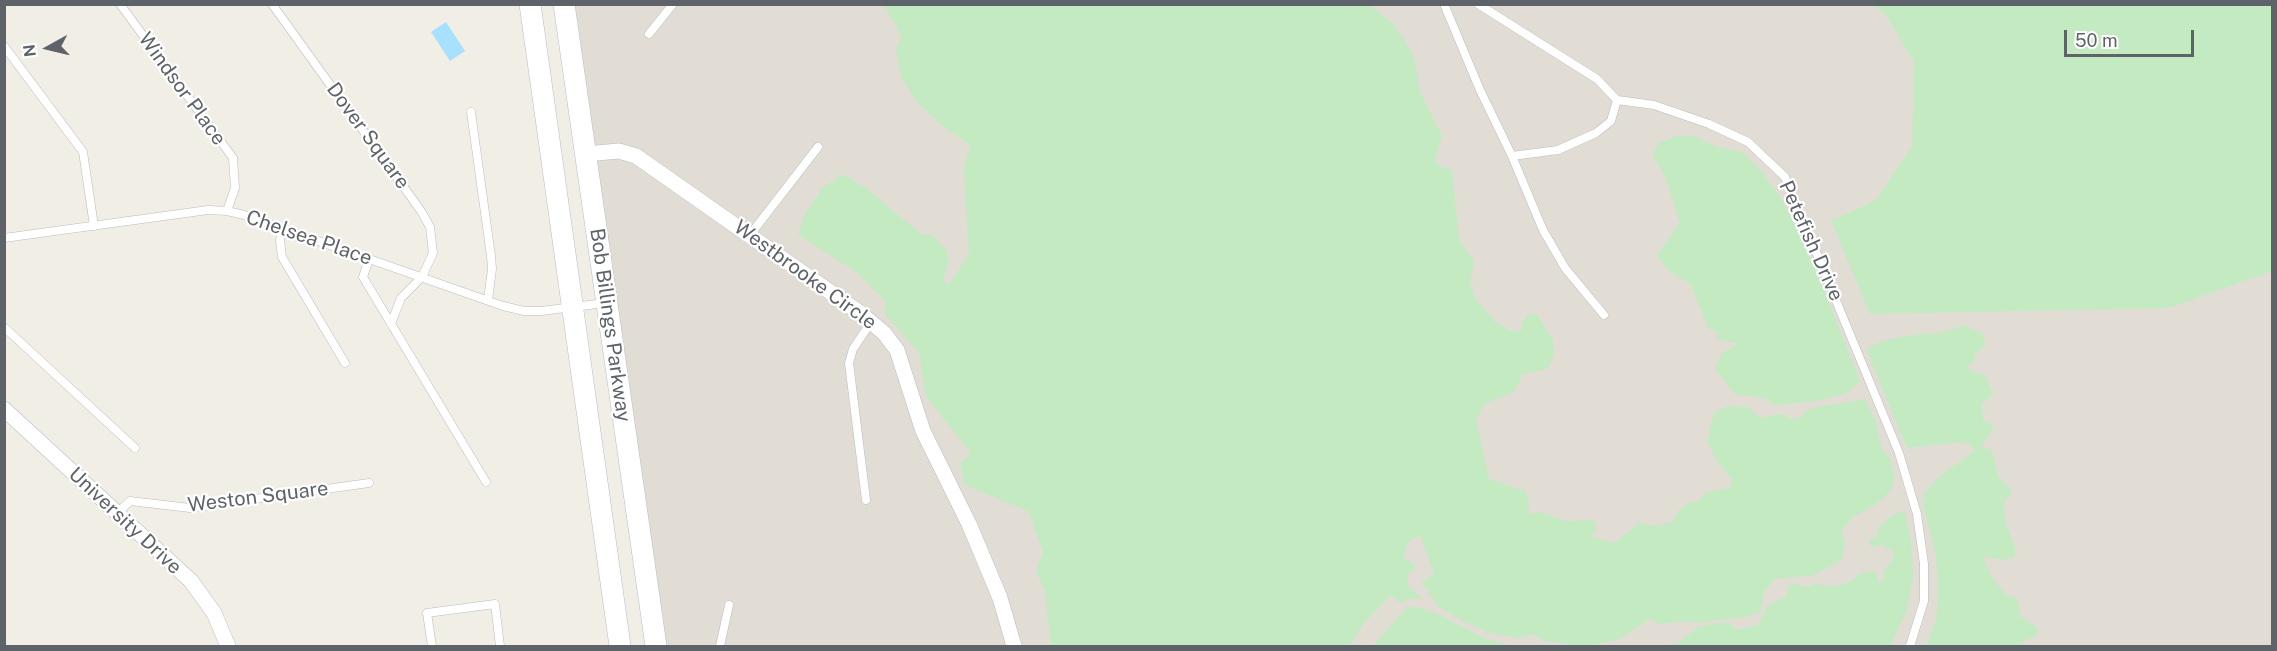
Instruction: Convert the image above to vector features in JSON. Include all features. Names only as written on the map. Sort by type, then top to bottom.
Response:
[{"type":"main road","name":"Bob Billings Parkway","points":[[530,4],[620,646]]},
{"type":"main road","name":"Bob Billings Parkway","points":[[564,4],[656,646]]},
{"type":"street","name":"Westbrooke Circle","points":[[585,154],[619,151],[636,156],[750,235],[884,333],[897,350],[923,431],[969,524],[1000,598],[1014,646]]},
{"type":"street","name":"University Drive","points":[[4,410],[191,581],[214,613],[228,646]]},
{"type":"lane","name":"Windsor Place","points":[[120,4],[233,158],[235,188],[227,211]]},
{"type":"lane","name":"Dover Square","points":[[272,4],[426,218],[430,227],[433,253],[422,277]]},
{"type":"lane","points":[[649,34],[672,4]]},
{"type":"lane","points":[[1444,4],[1543,230],[1565,268],[1604,315]]},
{"type":"lane","points":[[1478,4],[1597,79],[1617,100],[1611,121],[1596,132],[1558,150],[1512,156]]},
{"type":"lane","points":[[4,46],[83,152],[94,226]]},
{"type":"lane","name":"Petefish Drive","points":[[1617,100],[1654,105],[1709,124],[1748,142],[1785,177],[1899,453],[1917,514],[1924,564],[1924,602],[1910,646]]},
{"type":"lane","points":[[471,112],[491,256],[492,269],[488,300]]},
{"type":"lane","points":[[750,235],[818,147]]},
{"type":"lane","name":"Chelsea Place","points":[[4,238],[208,210],[227,211],[524,311],[607,303]]},
{"type":"lane","points":[[283,229],[280,240],[282,257],[345,363]]},
{"type":"lane","points":[[369,259],[363,277],[486,482]]},
{"type":"lane","points":[[391,324],[401,298],[422,277]]},
{"type":"lane","points":[[866,500],[849,363],[853,349],[871,322]]},
{"type":"lane","points":[[4,327],[135,448]]},
{"type":"lane","name":"Weston Square","points":[[117,513],[130,501],[190,508],[369,483]]},
{"type":"lane","points":[[432,646],[427,613],[495,604],[500,646]]},
{"type":"lane","points":[[720,646],[729,605]]},
{"type":"shaded area","points":[[575,5],[2272,5],[2272,646],[666,646]]},
{"type":"green space","points":[[883,5],[1369,5],[1393,24],[1413,54],[1420,92],[1442,136],[1435,162],[1444,169],[1452,169],[1459,240],[1474,262],[1470,282],[1474,297],[1495,322],[1511,331],[1522,331],[1522,322],[1528,315],[1536,313],[1553,340],[1554,356],[1547,369],[1522,374],[1515,391],[1485,404],[1476,420],[1489,479],[1525,491],[1529,503],[1528,514],[1540,512],[1565,521],[1594,520],[1597,529],[1590,536],[1615,543],[1639,523],[1660,526],[1673,521],[1678,511],[1687,503],[1699,501],[1706,492],[1730,488],[1732,480],[1715,458],[1708,442],[1710,425],[1715,412],[1728,406],[1748,407],[1759,418],[1782,414],[1791,419],[1801,417],[1811,408],[1865,399],[1876,422],[1882,449],[1889,457],[1895,475],[1891,490],[1875,505],[1853,517],[1841,531],[1845,543],[1842,560],[1811,576],[1774,579],[1763,595],[1761,611],[1750,616],[1700,623],[1688,621],[1659,624],[1650,619],[1619,639],[1589,646],[1571,646],[1545,641],[1532,634],[1520,638],[1489,633],[1439,607],[1421,582],[1434,574],[1420,535],[1408,542],[1403,558],[1415,565],[1414,571],[1407,573],[1408,586],[1423,599],[1410,599],[1400,603],[1391,595],[1364,623],[1349,646],[1051,646],[1045,591],[1036,572],[1043,551],[1028,511],[965,485],[960,464],[971,453],[926,397],[919,353],[884,313],[886,302],[858,273],[798,235],[805,214],[823,187],[844,174],[871,192],[922,235],[930,234],[944,246],[949,259],[943,282],[949,284],[969,254],[964,170],[970,145],[941,125],[917,102],[901,78],[896,49],[901,38],[897,26]]},
{"type":"green space","points":[[1873,5],[2272,5],[2272,271],[2169,308],[1870,314],[1831,221],[1876,200],[1912,146],[1914,62],[1886,15]]},
{"type":"green space","points":[[1676,136],[1695,136],[1716,147],[1742,152],[1761,171],[1783,201],[1819,277],[1860,381],[1849,392],[1818,401],[1775,405],[1765,398],[1734,394],[1715,368],[1722,353],[1738,344],[1717,339],[1717,331],[1709,329],[1690,284],[1666,269],[1657,255],[1680,223],[1665,176],[1652,155],[1659,143]]},
{"type":"green space","points":[[1964,325],[1984,335],[1985,346],[1975,353],[1975,360],[1966,366],[1972,372],[1985,375],[1993,394],[1982,404],[1983,421],[1993,425],[1991,433],[1981,447],[1992,450],[1999,478],[2012,491],[2004,504],[2006,525],[2015,546],[2015,557],[2004,560],[1982,556],[1995,582],[2007,595],[2017,599],[2021,617],[2037,627],[2038,635],[2023,641],[2022,646],[1926,646],[1936,620],[1938,594],[1936,556],[1924,507],[1924,494],[1942,474],[1975,451],[1970,445],[1961,442],[1907,448],[1866,349],[1879,342],[1909,335],[1940,333]]},
{"type":"green space","points":[[1904,510],[1911,542],[1913,577],[1907,610],[1890,646],[1662,646],[1678,643],[1700,626],[1728,622],[1737,630],[1758,625],[1768,605],[1786,596],[1788,586],[1798,584],[1805,588],[1815,584],[1835,587],[1854,580],[1858,574],[1874,570],[1880,583],[1883,582],[1884,571],[1895,555],[1881,545],[1871,547],[1869,541],[1877,536],[1879,527],[1890,517]]},
{"type":"green space","points":[[1412,606],[1436,613],[1484,638],[1511,646],[1373,646],[1404,610]]},
{"type":"water","points":[[446,22],[465,51],[450,61],[431,32]]}]
